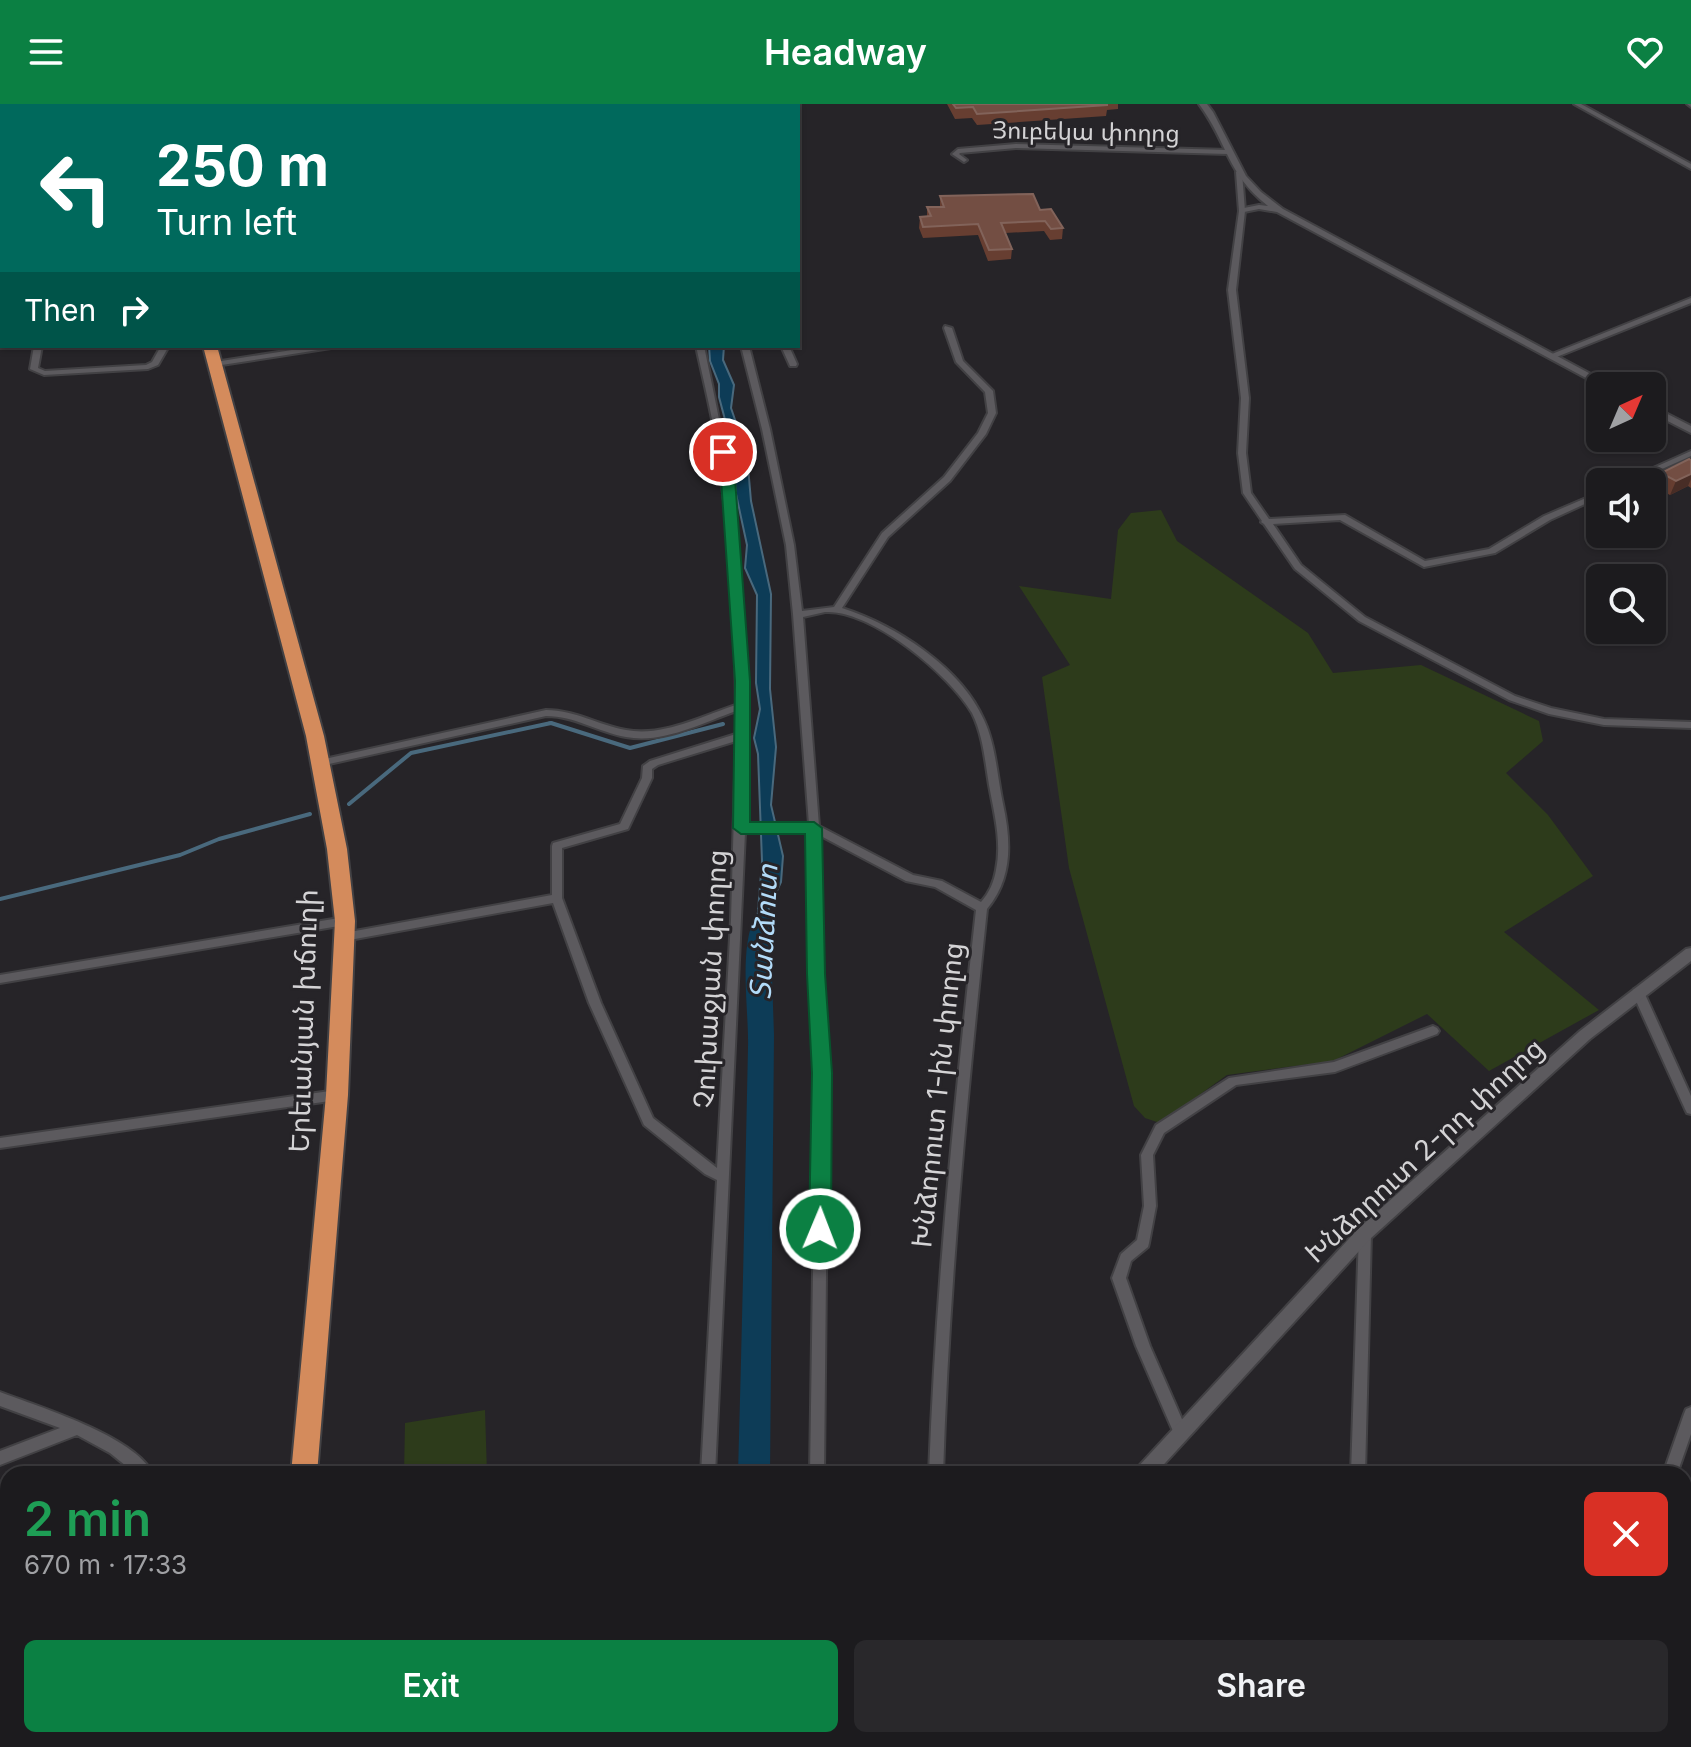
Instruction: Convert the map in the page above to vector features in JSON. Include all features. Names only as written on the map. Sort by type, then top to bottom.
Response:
[{"type":"highway","name":"Երեւանյան խճուղի","points":[[211,348],[320,763],[337,849],[344,929],[337,1095],[305,1466]]},
{"type":"street","points":[[1203,104],[1239,172],[1261,198],[1586,374]]},
{"type":"street","points":[[1577,104],[1691,167]]},
{"type":"street","name":"Յուբեկա փողոց","points":[[964,160],[955,154],[958,151],[1016,146],[1228,152]]},
{"type":"street","points":[[1239,172],[1242,211],[1232,290],[1245,398],[1242,453],[1247,493],[1298,567],[1362,619],[1512,698],[1549,711],[1604,722],[1691,725]]},
{"type":"street","points":[[1242,211],[1259,207],[1280,211]]},
{"type":"street","points":[[1551,356],[1691,300]]},
{"type":"street","points":[[837,609],[885,535],[947,479],[982,434],[992,413],[989,391],[960,362],[948,328]]},
{"type":"street","points":[[38,348],[34,369],[44,373],[148,367],[155,363],[164,348]]},
{"type":"street","points":[[215,364],[318,348]]},
{"type":"street","name":"Չուխաջյան փողոց","points":[[700,348],[728,479],[746,828],[708,1466]]},
{"type":"street","points":[[746,348],[790,545],[814,828],[816,974],[822,1073],[817,1466]]},
{"type":"street","points":[[786,348],[793,364]]},
{"type":"street","points":[[1666,417],[1691,430]]},
{"type":"street","points":[[1657,468],[1691,453]]},
{"type":"street","points":[[1265,522],[1342,517],[1424,564],[1492,551],[1547,518],[1586,500]]},
{"type":"street","points":[[798,615],[837,609],[869,621],[922,655],[949,677],[979,717],[1005,832],[1000,882],[994,897],[982,908]]},
{"type":"street","points":[[320,763],[546,713],[566,712],[636,735],[658,732],[742,706]]},
{"type":"street","points":[[724,1178],[709,1170],[648,1121],[595,1003],[557,898],[557,846],[624,826],[647,778],[647,768],[654,763],[742,736]]},
{"type":"street","points":[[746,828],[814,828]]},
{"type":"street","name":"Խնձորուտ 1-ին փողոց","points":[[814,828],[910,878],[938,884],[982,908],[960,1106],[940,1338],[936,1466]]},
{"type":"street","points":[[0,979],[557,898]]},
{"type":"street","name":"Խնձորուտ 2-րդ փողոց","points":[[1150,1466],[1365,1233],[1585,1035],[1691,953]]},
{"type":"street","points":[[1638,992],[1691,1109]]},
{"type":"street","points":[[1181,1433],[1143,1346],[1119,1278],[1126,1258],[1143,1243],[1150,1206],[1147,1155],[1160,1129],[1233,1081],[1335,1067],[1433,1031]]},
{"type":"street","points":[[0,1143],[337,1095]]},
{"type":"street","points":[[1358,1466],[1365,1233]]},
{"type":"street","points":[[0,1399],[78,1428],[130,1457],[138,1466]]},
{"type":"street","points":[[1673,1466],[1691,1414]]},
{"type":"street","points":[[0,1458],[78,1428]]},
{"type":"green space","points":[[1161,510],[1177,541],[1308,633],[1333,673],[1421,665],[1539,721],[1543,741],[1506,773],[1548,815],[1593,876],[1504,932],[1599,1010],[1489,1071],[1427,1014],[1333,1061],[1227,1075],[1160,1123],[1145,1118],[1134,1106],[1069,868],[1042,677],[1070,665],[1019,586],[1111,599],[1118,530],[1131,513]]},
{"type":"green space","points":[[485,1410],[487,1466],[404,1466],[405,1423]]},
{"type":"water","points":[[709,348],[724,348],[723,360],[734,385],[731,408],[747,455],[751,501],[771,594],[770,689],[776,747],[771,805],[783,856],[781,882],[769,908],[763,952],[760,953],[755,949],[762,861],[758,754],[754,738],[760,709],[756,683],[757,595],[745,568],[747,545],[736,494],[732,446],[719,397],[719,384],[710,361]]},
{"type":"building","points":[[953,104],[1107,105],[977,114],[973,107],[956,108]]},
{"type":"building","points":[[1033,194],[1040,210],[1051,209],[1063,228],[1051,229],[1045,221],[1001,223],[1012,249],[989,250],[978,224],[923,227],[920,217],[931,216],[927,207],[944,207],[940,196]]},
{"type":"building","points":[[1691,460],[1691,474],[1676,481],[1666,476],[1666,470]]},
{"type":"waterway","points":[[349,804],[411,753],[551,723]]},
{"type":"waterway","points":[[551,723],[630,748],[723,724]]},
{"type":"waterway","points":[[0,899],[180,855],[219,839],[310,814]]},
{"type":"waterway","name":"Տանձուտ","points":[[754,1466],[761,1035],[759,947],[764,921]]},
{"type":"route","points":[[723,452],[728,479],[742,681],[741,828],[814,828],[816,974],[822,1073],[820,1229]]}]
